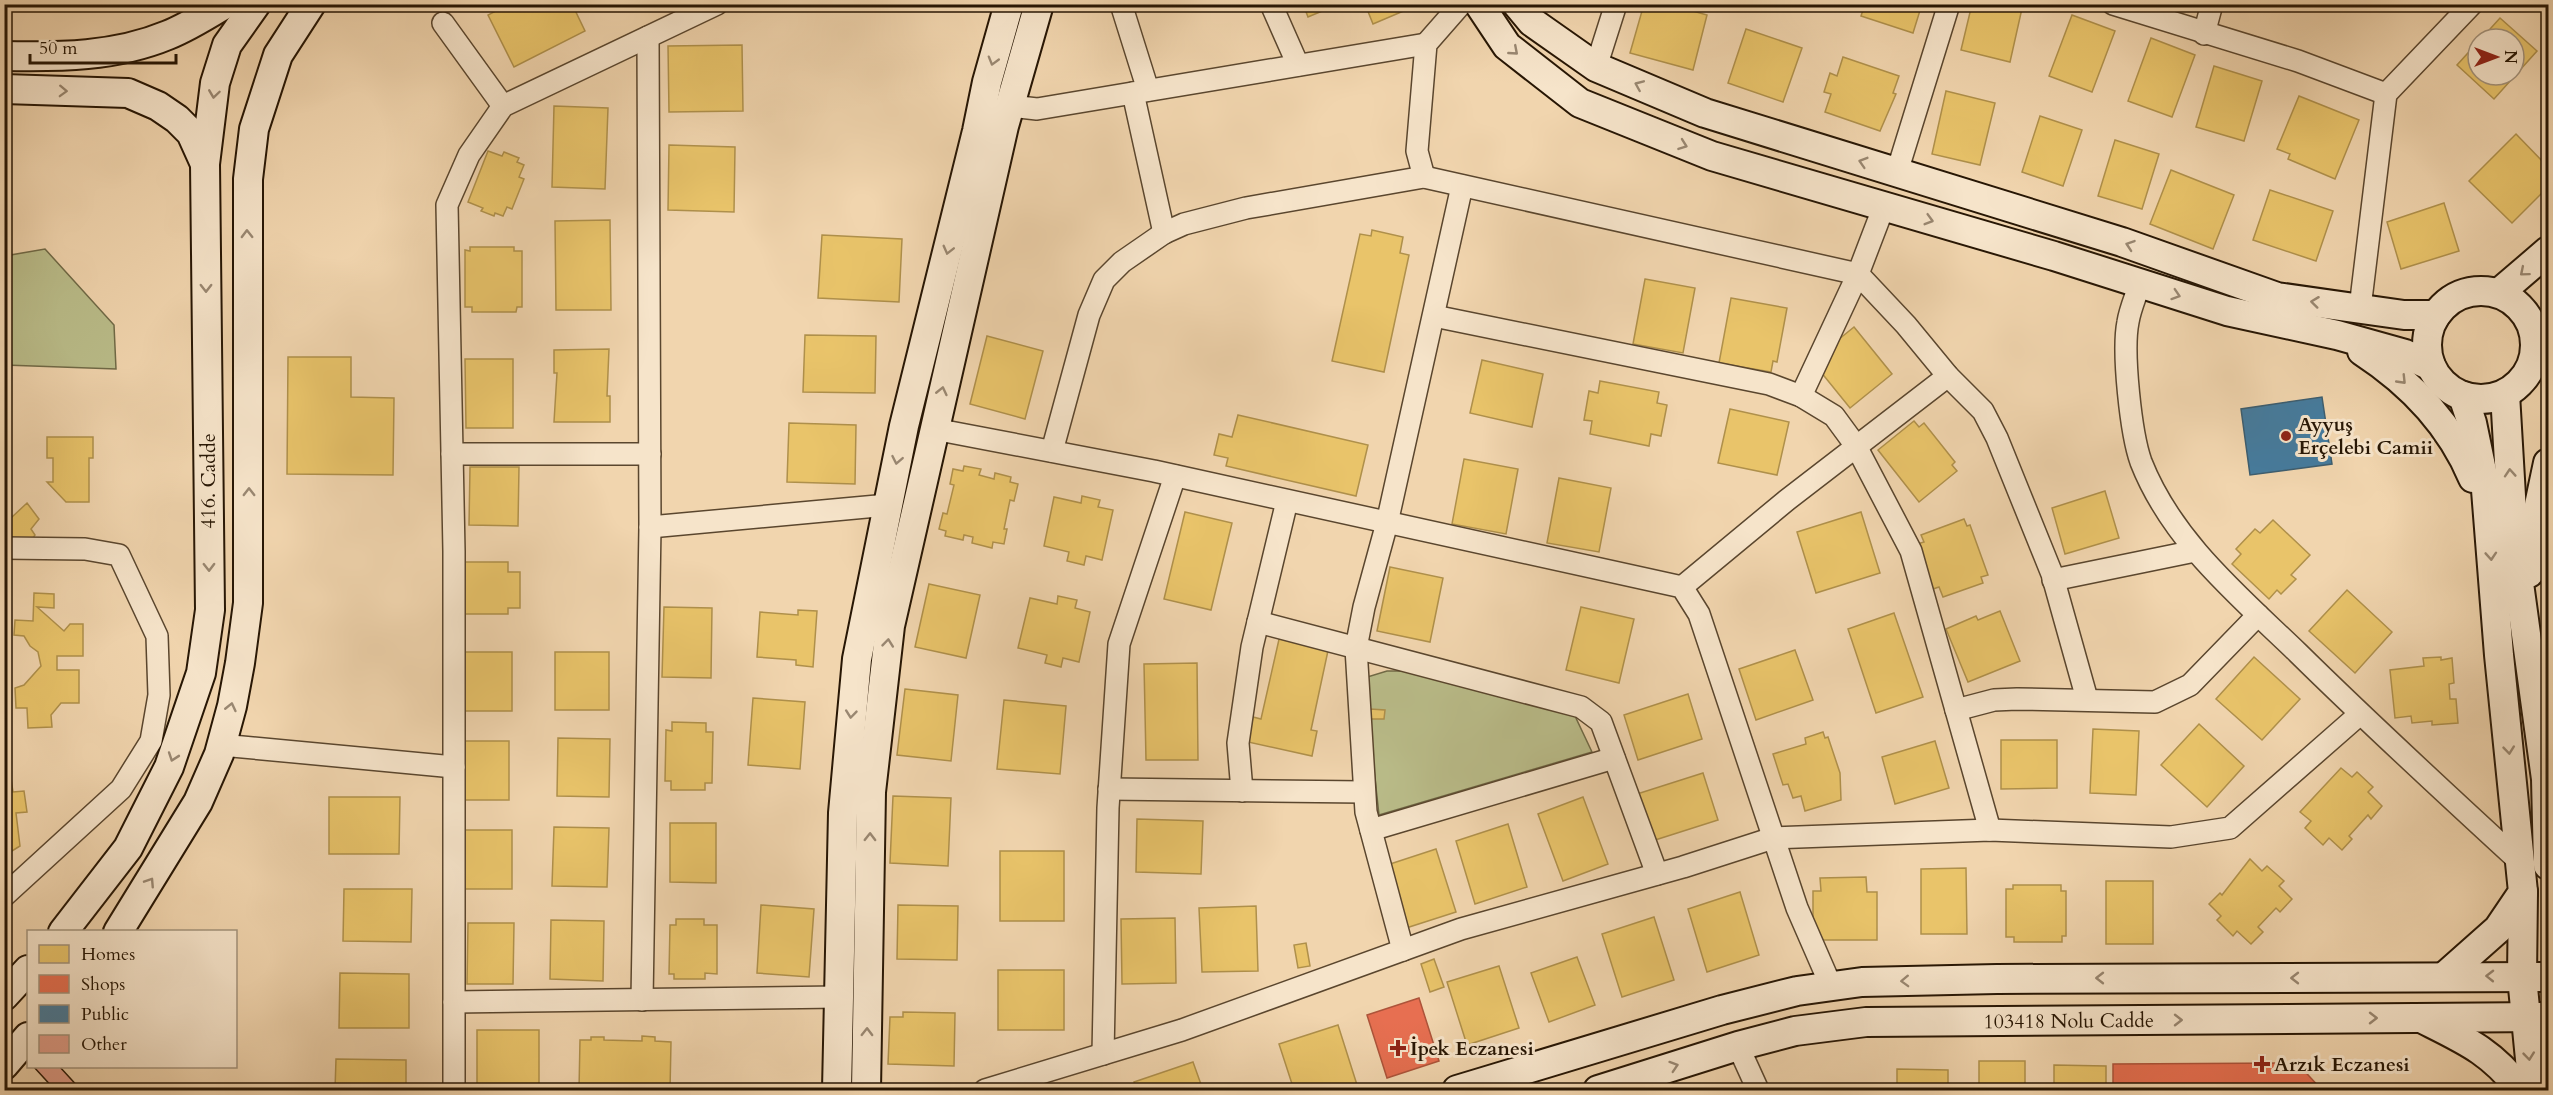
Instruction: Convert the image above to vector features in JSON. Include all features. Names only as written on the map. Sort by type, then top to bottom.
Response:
[{"type":"main road","points":[[4,56],[92,55],[130,48],[169,35],[225,4]]},
{"type":"main road","name":"416. Cadde","points":[[65,930],[128,848],[169,767],[201,673],[210,610],[206,164],[215,83],[227,45],[256,4]]},
{"type":"main road","points":[[119,930],[193,811],[221,745],[232,706],[248,603],[248,179],[254,129],[278,55],[311,4]]},
{"type":"main road","points":[[837,1090],[843,824],[857,659],[904,426],[987,82],[1009,4]]},
{"type":"main road","points":[[866,1090],[871,792],[890,626],[1010,106],[1039,4]]},
{"type":"main road","points":[[1479,4],[1507,46],[1580,103],[1712,156],[2054,256],[2227,311],[2337,335],[2405,354],[2431,366]]},
{"type":"main road","points":[[1517,4],[1532,22],[1596,67],[1705,113],[2122,242],[2277,297],[2404,315],[2436,315]]},
{"type":"main road","points":[[4,89],[128,93],[158,106],[177,119],[191,133],[206,164]]},
{"type":"main road","points":[[2499,293],[2548,251]]},
{"type":"main road","points":[[2481,290],[2499,293],[2515,302],[2527,315],[2541,324],[2530,368],[2520,383],[2505,394],[2484,399],[2463,396],[2444,384],[2431,366],[2427,349],[2429,331],[2436,315],[2448,302],[2463,293],[2481,290]]},
{"type":"main road","points":[[2337,335],[2393,371],[2440,418],[2467,462],[2488,515]]},
{"type":"main road","points":[[2505,394],[2514,547],[2523,629],[2546,779],[2548,866]]},
{"type":"main road","points":[[2463,396],[2472,423],[2488,515],[2519,861],[2535,977],[2537,1017],[2533,1090]]},
{"type":"main road","points":[[2523,629],[2534,529],[2548,463]]},
{"type":"main road","points":[[2445,976],[2498,929],[2523,892]]},
{"type":"main road","points":[[4,996],[27,971]]},
{"type":"main road","points":[[1457,1090],[1722,1010],[1797,991],[1862,982],[1997,979],[2535,977]]},
{"type":"main road","name":"103418 Nolu Cadde","points":[[1598,1090],[1738,1046],[1795,1031],[1866,1022],[2537,1017]]},
{"type":"main road","points":[[2420,1018],[2479,1047],[2507,1072],[2521,1090]]},
{"type":"main road","points":[[4,1065],[27,1038]]},
{"type":"street","points":[[454,1090],[452,454],[447,205],[469,155],[503,106],[717,4]]},
{"type":"street","points":[[1121,4],[1140,92],[1164,233]]},
{"type":"street","points":[[1271,4],[1298,65]]},
{"type":"street","points":[[1424,177],[1417,152],[1426,44],[1461,4]]},
{"type":"street","points":[[1596,67],[1616,4]]},
{"type":"street","points":[[1897,172],[1949,4]]},
{"type":"street","points":[[2113,4],[2204,34],[2298,61],[2386,94]]},
{"type":"street","points":[[2204,34],[2212,4]]},
{"type":"street","points":[[2360,308],[2386,94],[2472,4]]},
{"type":"street","points":[[443,23],[503,106]]},
{"type":"street","points":[[642,1000],[650,527],[648,37]]},
{"type":"street","points":[[1010,106],[1037,109],[1426,44]]},
{"type":"street","points":[[1052,451],[1089,315],[1104,280],[1122,262],[1164,233],[1184,224],[1246,208],[1424,177],[1858,273],[1906,325],[1948,376],[1983,411],[2054,580],[2087,699]]},
{"type":"street","points":[[1403,950],[1371,830],[1364,792],[1356,648],[1364,607],[1387,523],[1462,186]]},
{"type":"street","points":[[1801,396],[1858,273],[1884,206]]},
{"type":"street","points":[[2140,283],[2128,323],[2128,380],[2132,417],[2141,461],[2170,520],[2195,551],[2258,615],[2360,714],[2519,861]]},
{"type":"street","points":[[1434,316],[1769,384],[1801,396],[1834,417],[1856,446],[1911,551],[1990,830]]},
{"type":"street","points":[[1682,587],[1856,446],[1948,376]]},
{"type":"street","points":[[934,429],[1175,476],[1682,587],[1699,614],[1797,908],[1831,986]]},
{"type":"street","points":[[452,454],[650,454]]},
{"type":"street","points":[[1104,1054],[1109,789],[1119,644],[1175,476]]},
{"type":"street","points":[[1242,791],[1238,743],[1258,622],[1287,501]]},
{"type":"street","points":[[650,527],[888,506]]},
{"type":"street","points":[[4,548],[84,549],[119,555],[157,636],[159,695],[151,741],[121,789],[4,896]]},
{"type":"street","points":[[2054,580],[2195,551]]},
{"type":"street","points":[[1956,710],[2006,699],[2155,702],[2190,685],[2258,615]]},
{"type":"street","points":[[1258,622],[1581,707],[1601,722],[1656,874]]},
{"type":"street","points":[[985,1090],[1182,1030],[1461,929],[1773,838],[1990,830],[2172,837],[2230,828],[2360,714]]},
{"type":"street","points":[[221,745],[454,767]]},
{"type":"street","points":[[1371,830],[1614,758]]},
{"type":"street","points":[[1109,789],[1364,792]]},
{"type":"street","points":[[454,1002],[839,997]]},
{"type":"street","points":[[1738,1046],[1758,1090]]},
{"type":"green space","points":[[45,249],[114,325],[116,369],[5,365],[5,256]]},
{"type":"green space","points":[[1387,671],[1407,671],[1574,714],[1592,752],[1379,815],[1364,678]]},
{"type":"building: Homes","points":[[509,4],[572,4],[585,31],[514,67],[488,15]]},
{"type":"building: Homes","points":[[1303,4],[1339,4],[1308,17]]},
{"type":"building: Homes","points":[[1365,4],[1420,4],[1373,24]]},
{"type":"building: Homes","points":[[1644,4],[1668,4],[1707,15],[1693,70],[1630,53]]},
{"type":"building: Homes","points":[[1865,4],[1922,4],[1913,33],[1861,16]]},
{"type":"building: Homes","points":[[1972,4],[2023,4],[2010,62],[1961,50]]},
{"type":"building: Homes","points":[[2534,4],[2548,4],[2548,19]]},
{"type":"building: Homes","points":[[2072,15],[2115,31],[2092,92],[2049,76]]},
{"type":"building: Homes","points":[[2500,18],[2510,27],[2492,27]]},
{"type":"building: Homes","points":[[1746,29],[1802,48],[1783,102],[1728,83]]},
{"type":"building: Homes","points":[[2151,38],[2195,55],[2172,117],[2128,101]]},
{"type":"building: Homes","points":[[2526,41],[2537,51],[2526,63]]},
{"type":"building: Homes","points":[[742,45],[743,111],[669,112],[668,46]]},
{"type":"building: Homes","points":[[2466,55],[2466,73],[2457,65]]},
{"type":"building: Homes","points":[[1843,57],[1899,76],[1893,93],[1896,94],[1880,131],[1825,112],[1831,94],[1824,92],[1830,73],[1837,76]]},
{"type":"building: Homes","points":[[2214,66],[2262,81],[2244,141],[2196,127]]},
{"type":"building: Homes","points":[[2481,87],[2505,87],[2494,99]]},
{"type":"building: Homes","points":[[1946,91],[1995,103],[1980,165],[1932,154]]},
{"type":"building: Homes","points":[[2299,96],[2359,120],[2335,179],[2288,159],[2290,154],[2277,149]]},
{"type":"building: Homes","points":[[554,106],[608,108],[605,189],[552,187]]},
{"type":"building: Homes","points":[[2040,116],[2082,130],[2063,186],[2022,172]]},
{"type":"building: Homes","points":[[2516,134],[2548,167],[2548,187],[2512,223],[2469,181]]},
{"type":"building: Homes","points":[[2115,140],[2159,154],[2142,209],[2098,196]]},
{"type":"building: Homes","points":[[669,145],[735,147],[734,212],[668,210]]},
{"type":"building: Homes","points":[[488,151],[502,156],[504,152],[519,158],[517,162],[524,165],[519,177],[524,179],[512,209],[507,207],[503,216],[495,213],[494,216],[481,211],[483,208],[468,202]]},
{"type":"building: Homes","points":[[2171,170],[2234,195],[2213,249],[2150,224]]},
{"type":"building: Homes","points":[[2270,190],[2333,211],[2316,261],[2253,240]]},
{"type":"building: Homes","points":[[2444,203],[2459,251],[2401,269],[2387,222]]},
{"type":"building: Homes","points":[[610,220],[611,310],[556,310],[555,221]]},
{"type":"building: Homes","points":[[1372,230],[1403,237],[1400,253],[1409,255],[1384,372],[1332,361],[1360,234],[1371,236]]},
{"type":"building: Homes","points":[[822,235],[902,239],[899,302],[818,298]]},
{"type":"building: Homes","points":[[470,247],[514,247],[514,251],[522,251],[522,307],[517,307],[516,312],[472,312],[472,307],[465,307],[465,250],[470,251]]},
{"type":"building: Homes","points":[[1645,279],[1695,288],[1683,353],[1633,344]]},
{"type":"building: Homes","points":[[1731,298],[1787,308],[1777,362],[1773,361],[1771,372],[1719,363]]},
{"type":"building: Homes","points":[[1854,327],[1892,374],[1850,408],[1812,361]]},
{"type":"building: Homes","points":[[805,335],[876,336],[875,393],[803,392]]},
{"type":"building: Homes","points":[[987,336],[1043,351],[1025,419],[970,404]]},
{"type":"building: Homes","points":[[609,349],[607,396],[610,396],[610,422],[554,422],[557,373],[554,373],[554,350]]},
{"type":"building: Homes","points":[[288,357],[351,357],[351,397],[394,398],[393,475],[287,474]]},
{"type":"building: Homes","points":[[465,359],[513,359],[513,428],[466,428]]},
{"type":"building: Homes","points":[[1482,360],[1543,374],[1532,427],[1470,413]]},
{"type":"building: Homes","points":[[1600,381],[1659,392],[1657,403],[1667,405],[1661,436],[1651,434],[1649,446],[1590,434],[1592,421],[1584,420],[1589,391],[1598,393]]},
{"type":"building: Homes","points":[[1730,409],[1789,422],[1777,475],[1718,463]]},
{"type":"building: Homes","points":[[1238,415],[1368,445],[1356,496],[1226,466],[1228,458],[1214,455],[1219,434],[1232,437]]},
{"type":"building: Homes","points":[[1914,421],[1919,427],[1924,423],[1955,462],[1952,465],[1957,471],[1919,502],[1878,450]]},
{"type":"building: Homes","points":[[789,423],[856,425],[855,484],[787,482]]},
{"type":"building: Homes","points":[[47,437],[93,437],[93,458],[89,458],[89,502],[66,502],[47,482],[53,482],[53,458],[47,458]]},
{"type":"building: Homes","points":[[1464,459],[1518,469],[1506,534],[1452,524]]},
{"type":"building: Homes","points":[[964,466],[981,469],[979,475],[994,479],[995,473],[1011,477],[1010,482],[1018,484],[1014,501],[1010,500],[1004,529],[1007,529],[1004,544],[993,542],[992,548],[972,543],[973,537],[964,535],[963,540],[945,536],[946,531],[939,529],[943,513],[947,514],[954,485],[950,484],[953,469],[963,471]]},
{"type":"building: Homes","points":[[470,467],[519,467],[518,526],[469,525]]},
{"type":"building: Homes","points":[[1559,478],[1611,488],[1599,552],[1547,543]]},
{"type":"building: Homes","points":[[2105,491],[2119,538],[2065,554],[2052,508]]},
{"type":"building: Homes","points":[[1082,496],[1100,500],[1098,507],[1113,510],[1102,560],[1086,556],[1084,565],[1067,561],[1069,552],[1044,546],[1054,497],[1081,503]]},
{"type":"building: Homes","points":[[27,503],[39,519],[31,529],[35,535],[31,541],[4,540],[4,509],[11,518]]},
{"type":"building: Homes","points":[[1185,512],[1232,523],[1211,610],[1164,599]]},
{"type":"building: Homes","points":[[1861,512],[1880,573],[1816,593],[1797,532]]},
{"type":"building: Homes","points":[[1964,519],[1967,526],[1970,525],[1988,575],[1981,577],[1983,583],[1943,597],[1939,587],[1933,589],[1917,544],[1924,542],[1921,535]]},
{"type":"building: Homes","points":[[2273,520],[2310,555],[2291,575],[2296,579],[2281,594],[2277,590],[2269,599],[2232,564],[2241,554],[2236,549],[2255,529],[2260,533]]},
{"type":"building: Homes","points":[[463,562],[508,562],[508,572],[520,572],[520,608],[508,608],[508,614],[463,614]]},
{"type":"building: Homes","points":[[1390,567],[1443,578],[1430,642],[1377,631]]},
{"type":"building: Homes","points":[[929,584],[980,595],[966,658],[915,647]]},
{"type":"building: Homes","points":[[2347,590],[2392,632],[2355,673],[2309,631]]},
{"type":"building: Homes","points":[[34,593],[54,594],[54,608],[37,607],[64,631],[70,624],[83,624],[83,656],[57,656],[57,670],[79,670],[79,703],[61,703],[51,715],[52,727],[28,728],[27,708],[16,708],[15,688],[24,685],[41,666],[38,652],[30,646],[24,636],[14,635],[15,620],[33,621]]},
{"type":"building: Homes","points":[[1058,596],[1077,600],[1075,608],[1090,612],[1079,662],[1063,658],[1061,667],[1045,663],[1047,655],[1018,648],[1030,598],[1057,604]]},
{"type":"building: Homes","points":[[664,607],[712,608],[711,678],[662,677]]},
{"type":"building: Homes","points":[[1581,607],[1634,619],[1619,683],[1566,670]]},
{"type":"building: Homes","points":[[798,610],[817,611],[813,667],[796,665],[796,660],[757,657],[760,612],[798,615]]},
{"type":"building: Homes","points":[[2000,611],[2020,661],[1968,682],[1946,629],[1976,616],[1978,620]]},
{"type":"building: Homes","points":[[1894,613],[1923,697],[1876,713],[1848,629]]},
{"type":"building: Homes","points":[[1280,635],[1329,646],[1311,730],[1317,731],[1312,756],[1248,742],[1253,717],[1261,719]]},
{"type":"building: Homes","points":[[1795,650],[1813,700],[1756,720],[1739,669]]},
{"type":"building: Homes","points":[[461,652],[512,652],[512,711],[461,711]]},
{"type":"building: Homes","points":[[555,652],[609,652],[609,710],[555,710]]},
{"type":"building: Homes","points":[[2254,657],[2300,699],[2262,740],[2216,699]]},
{"type":"building: Homes","points":[[2441,657],[2441,660],[2452,658],[2454,683],[2449,684],[2450,699],[2456,699],[2458,723],[2432,725],[2432,721],[2412,723],[2411,716],[2395,718],[2390,670],[2424,666],[2423,658]]},
{"type":"building: Homes","points":[[1197,663],[1198,760],[1146,760],[1144,664]]},
{"type":"building: Homes","points":[[905,689],[958,695],[951,761],[897,755]]},
{"type":"building: Homes","points":[[1688,694],[1702,739],[1638,760],[1624,715]]},
{"type":"building: Homes","points":[[753,698],[805,702],[800,769],[748,765]]},
{"type":"building: Homes","points":[[1004,700],[1066,706],[1060,774],[997,769]]},
{"type":"building: Homes","points":[[1370,709],[1385,710],[1384,719],[1370,719]]},
{"type":"building: Homes","points":[[672,722],[706,723],[706,732],[713,732],[712,783],[705,783],[705,790],[671,790],[671,781],[665,781],[666,730],[672,731]]},
{"type":"building: Homes","points":[[2199,724],[2244,766],[2207,807],[2161,765]]},
{"type":"building: Homes","points":[[2093,729],[2139,731],[2136,795],[2090,793]]},
{"type":"building: Homes","points":[[1823,732],[1825,738],[1828,737],[1840,773],[1841,800],[1805,811],[1801,796],[1793,798],[1788,784],[1783,785],[1773,754],[1806,744],[1805,738]]},
{"type":"building: Homes","points":[[558,738],[610,739],[609,797],[557,796]]},
{"type":"building: Homes","points":[[2001,740],[2057,740],[2057,788],[2001,789]]},
{"type":"building: Homes","points":[[459,741],[509,741],[509,800],[459,800]]},
{"type":"building: Homes","points":[[1935,741],[1949,788],[1895,804],[1882,757]]},
{"type":"building: Homes","points":[[2341,768],[2352,777],[2357,772],[2373,787],[2368,792],[2382,806],[2371,819],[2368,815],[2349,836],[2352,839],[2342,850],[2329,838],[2323,845],[2305,828],[2311,821],[2300,812]]},
{"type":"building: Homes","points":[[1703,773],[1718,820],[1652,841],[1637,794]]},
{"type":"building: Homes","points":[[4,779],[11,779],[13,792],[24,791],[27,812],[16,813],[20,846],[4,856],[4,831],[8,828]]},
{"type":"building: Homes","points":[[893,796],[951,798],[948,866],[890,863]]},
{"type":"building: Homes","points":[[329,797],[400,797],[399,854],[329,854]]},
{"type":"building: Homes","points":[[1583,797],[1608,864],[1563,881],[1538,814]]},
{"type":"building: Homes","points":[[1137,819],[1203,821],[1201,874],[1136,872]]},
{"type":"building: Homes","points":[[670,823],[716,823],[716,883],[670,882]]},
{"type":"building: Homes","points":[[1508,824],[1527,887],[1475,904],[1456,841]]},
{"type":"building: Homes","points":[[554,827],[609,828],[607,887],[552,886]]},
{"type":"building: Homes","points":[[461,830],[512,830],[512,889],[460,889]]},
{"type":"building: Homes","points":[[1436,849],[1456,912],[1403,929],[1384,866]]},
{"type":"building: Homes","points":[[1000,851],[1064,851],[1064,921],[1000,921]]},
{"type":"building: Homes","points":[[2250,859],[2262,871],[2267,866],[2284,881],[2279,886],[2292,899],[2280,912],[2276,908],[2258,927],[2263,932],[2251,944],[2237,931],[2233,936],[2217,920],[2221,916],[2209,904],[2220,893],[2222,895]]},
{"type":"building: Homes","points":[[1966,868],[1967,934],[1921,934],[1921,869]]},
{"type":"building: Homes","points":[[1866,877],[1867,892],[1877,892],[1877,940],[1813,940],[1813,891],[1821,891],[1820,878]]},
{"type":"building: Homes","points":[[2106,881],[2153,881],[2153,944],[2106,944]]},
{"type":"building: Homes","points":[[2013,885],[2061,885],[2061,891],[2066,891],[2066,936],[2062,936],[2062,942],[2014,942],[2014,937],[2006,937],[2006,889],[2013,889]]},
{"type":"building: Homes","points":[[344,889],[412,889],[411,942],[343,941]]},
{"type":"building: Homes","points":[[1740,892],[1759,955],[1707,972],[1688,909]]},
{"type":"building: Homes","points":[[761,905],[814,909],[809,977],[757,973]]},
{"type":"building: Homes","points":[[898,905],[958,906],[957,960],[897,959]]},
{"type":"building: Homes","points":[[1256,906],[1258,971],[1202,972],[1199,908]]},
{"type":"building: Homes","points":[[1654,917],[1674,980],[1622,997],[1602,934]]},
{"type":"building: Homes","points":[[1175,918],[1176,983],[1122,984],[1121,919]]},
{"type":"building: Homes","points":[[676,919],[704,919],[704,925],[717,925],[717,974],[705,973],[705,979],[674,979],[674,974],[669,974],[670,925],[676,925]]},
{"type":"building: Homes","points":[[551,920],[604,921],[603,981],[550,979]]},
{"type":"building: Homes","points":[[468,923],[514,923],[513,984],[467,984]]},
{"type":"building: Homes","points":[[1306,943],[1310,966],[1298,968],[1294,945]]},
{"type":"building: Homes","points":[[1577,957],[1595,1005],[1549,1022],[1531,973]]},
{"type":"building: Homes","points":[[1434,959],[1444,987],[1430,992],[1421,964]]},
{"type":"building: Homes","points":[[1499,966],[1519,1028],[1467,1045],[1447,982]]},
{"type":"building: Homes","points":[[998,970],[1064,970],[1064,1030],[998,1030]]},
{"type":"building: Homes","points":[[340,973],[409,974],[409,1028],[339,1028]]},
{"type":"building: Homes","points":[[903,1012],[955,1013],[954,1066],[888,1064],[890,1017],[903,1017]]},
{"type":"building: Homes","points":[[1338,1025],[1358,1088],[1294,1090],[1279,1044]]},
{"type":"building: Homes","points":[[477,1030],[539,1030],[539,1090],[477,1090]]},
{"type":"building: Homes","points":[[642,1036],[655,1037],[655,1041],[671,1042],[670,1090],[579,1090],[580,1040],[604,1037],[604,1040],[642,1041]]},
{"type":"building: Homes","points":[[336,1059],[406,1060],[406,1090],[335,1090]]},
{"type":"building: Homes","points":[[1979,1061],[2025,1061],[2025,1090],[1979,1090]]},
{"type":"building: Homes","points":[[1193,1062],[1203,1090],[1137,1090],[1134,1082]]},
{"type":"building: Homes","points":[[2054,1065],[2106,1066],[2106,1090],[2054,1090]]},
{"type":"building: Homes","points":[[1897,1069],[1948,1070],[1948,1090],[1897,1090]]},
{"type":"building: Shops","points":[[1419,998],[1439,1061],[1387,1078],[1367,1015]]},
{"type":"building: Shops","points":[[2297,1063],[2322,1090],[2113,1090],[2113,1064]]},
{"type":"building: Public","name":"Ayyuş Erçelebi Camii","points":[[2322,397],[2332,464],[2250,475],[2241,409]]},
{"type":"building: Other","points":[[35,1068],[61,1068],[81,1090],[55,1090]]},
{"type":"place","name":"Ayyuş Erçelebi Camii","points":[[2286,436]]},
{"type":"place","name":"İpek Eczanesi","points":[[1398,1048]]},
{"type":"place","name":"Arzık Eczanesi","points":[[2262,1064]]}]
